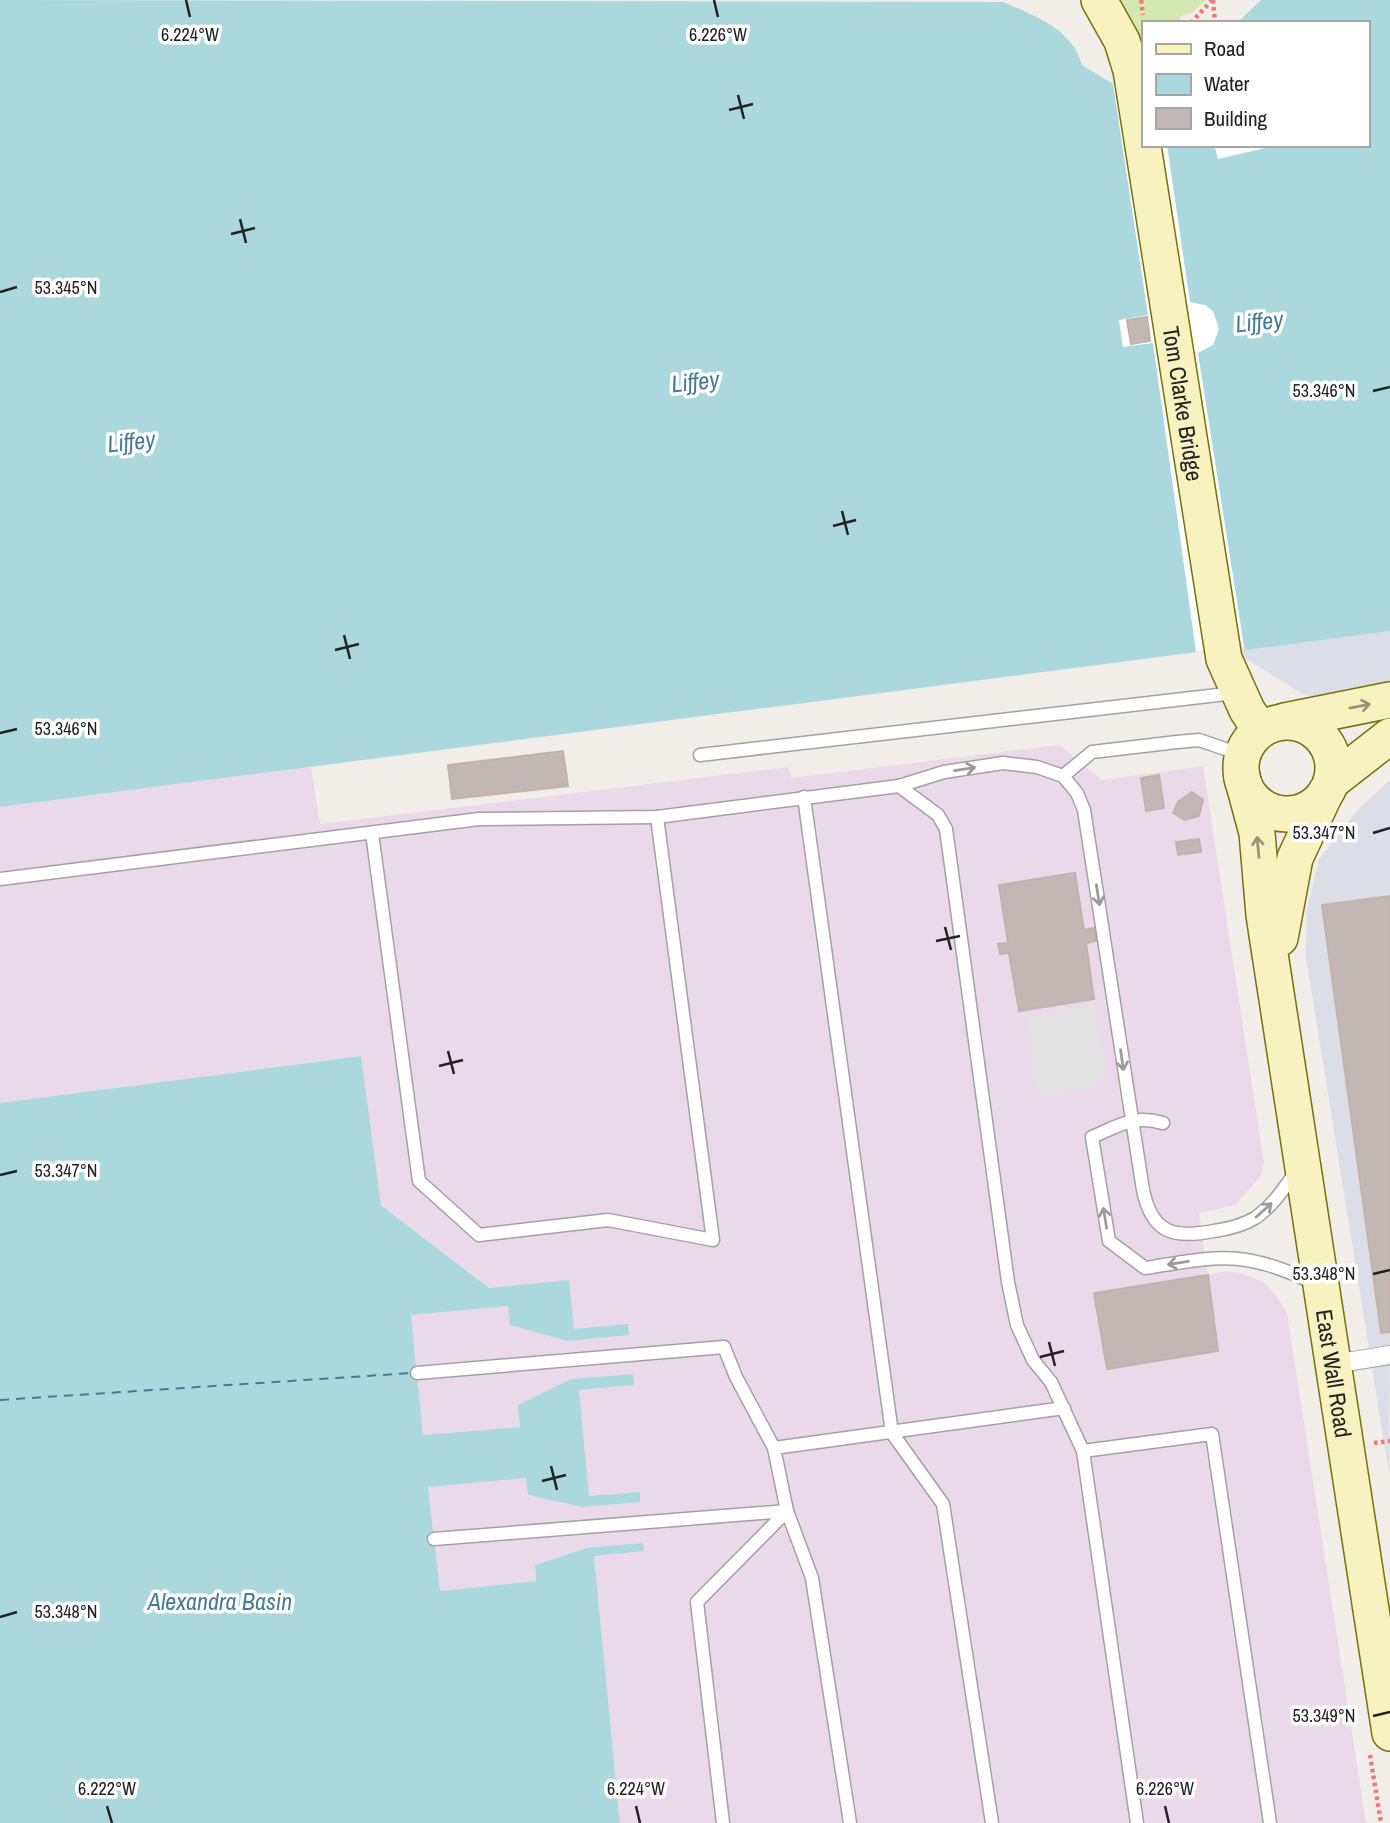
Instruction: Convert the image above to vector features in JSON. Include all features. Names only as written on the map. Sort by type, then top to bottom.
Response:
[{"type":"main road","name":"Tom Clarke Bridge","points":[[1100,0],[1122,41],[1131,70],[1142,140]]},
{"type":"main road","name":"Tom Clarke Bridge","points":[[1143,147],[1224,659],[1257,746]]},
{"type":"main road","points":[[1257,746],[1390,700]]},
{"type":"main road","points":[[1257,746],[1304,725],[1322,738],[1332,758],[1328,787]]},
{"type":"main road","points":[[1257,746],[1253,799],[1273,812],[1297,813],[1308,809],[1328,787],[1390,736]]},
{"type":"main road","name":"East Wall Road","points":[[1257,746],[1257,833],[1264,915],[1390,1733]]},
{"type":"main road","name":"East Wall Road","points":[[1276,990],[1287,887],[1295,858],[1328,787]]},
{"type":"main road","name":"East Wall Road","points":[[1376,1632],[1390,1666]]},
{"type":"street","points":[[1334,1364],[1390,1355]]},
{"type":"lane","points":[[700,755],[1239,693]]},
{"type":"lane","points":[[1063,776],[1092,752],[1199,740],[1257,746]]},
{"type":"lane","points":[[0,879],[479,819],[657,817],[898,786],[944,772],[1003,763],[1037,768],[1063,776],[1077,793],[1084,810],[1146,1208],[1155,1222],[1181,1236],[1235,1227],[1253,1219],[1278,1196],[1303,1162]]},
{"type":"lane","points":[[898,786],[938,815],[946,829],[1017,1325],[1033,1360],[1051,1382],[1083,1451],[1137,1823]]},
{"type":"lane","points":[[804,797],[892,1433],[943,1504],[992,1823]]},
{"type":"lane","points":[[372,833],[419,1181],[479,1235],[608,1220],[713,1240],[657,817]]},
{"type":"lane","points":[[1163,1123],[1146,1118],[1131,1120],[1092,1137],[1109,1241],[1145,1268],[1224,1256],[1237,1257],[1284,1269],[1323,1287]]},
{"type":"lane","points":[[417,1373],[724,1347],[736,1377],[774,1448],[787,1511],[812,1578],[850,1823]]},
{"type":"lane","points":[[774,1448],[1064,1408]]},
{"type":"lane","points":[[1083,1451],[1212,1434],[1270,1823]]},
{"type":"lane","points":[[434,1539],[787,1511]]},
{"type":"lane","points":[[723,1823],[697,1602],[787,1511]]},
{"type":"path","points":[[1193,21],[1212,0]]},
{"type":"path","points":[[1212,0],[1215,21]]},
{"type":"shaded area","points":[[1390,631],[1390,689],[1322,697],[1304,695],[1243,657],[1241,650]]},
{"type":"shaded area","points":[[1059,745],[1102,780],[1203,766],[1264,1163],[1261,1176],[1235,1205],[1199,1213],[1208,1275],[1226,1271],[1244,1274],[1263,1282],[1275,1294],[1287,1313],[1366,1823],[620,1823],[594,1555],[643,1551],[586,1548],[535,1565],[536,1581],[439,1591],[428,1486],[527,1478],[528,1496],[640,1502],[639,1492],[589,1497],[579,1390],[633,1385],[633,1374],[571,1379],[519,1405],[520,1427],[423,1435],[411,1314],[509,1306],[574,1329],[569,1280],[489,1288],[381,1204],[360,1056],[0,1103],[0,807],[311,767],[320,824],[789,767],[791,778]]},
{"type":"shaded area","points":[[1390,780],[1390,896],[1322,906],[1380,1332],[1390,1332],[1389,1473],[1306,957],[1307,909],[1319,859],[1359,808]]},
{"type":"shaded area","points":[[1095,1005],[1107,1077],[1096,1087],[1048,1095],[1035,1089],[1026,1017]]},
{"type":"green space","points":[[1121,0],[1207,0],[1191,13],[1180,16],[1181,21],[1142,21],[1140,41]]},
{"type":"water","name":"Liffey","points":[[0,0],[1003,2],[1051,25],[1070,42],[1082,65],[1113,84],[1142,79],[1142,147],[1369,147],[1369,21],[1239,21],[1261,0],[1390,0],[1390,631],[1245,650],[1244,646],[0,807]]},
{"type":"water","name":"Alexandra Basin","points":[[361,1056],[381,1205],[489,1288],[569,1280],[574,1329],[628,1324],[629,1335],[567,1341],[510,1325],[508,1306],[411,1315],[423,1435],[520,1427],[518,1405],[571,1379],[633,1374],[634,1385],[579,1390],[589,1496],[640,1492],[640,1502],[582,1507],[528,1495],[526,1478],[428,1487],[440,1591],[536,1581],[535,1565],[586,1548],[643,1543],[644,1551],[594,1556],[620,1823],[0,1823],[0,1103]]},
{"type":"pier","points":[[1142,79],[1142,147],[1167,147],[1190,302],[1205,305],[1213,311],[1219,329],[1213,345],[1198,353],[1244,646],[1196,652],[1153,343],[1123,347],[1119,320],[1148,315],[1113,84]]},
{"type":"pier","points":[[1217,147],[1269,147],[1218,159]]},
{"type":"building","points":[[1147,317],[1150,341],[1131,344],[1127,320]]},
{"type":"building","points":[[563,751],[568,786],[452,799],[448,765]]},
{"type":"building","points":[[1159,775],[1164,808],[1146,811],[1141,778]]},
{"type":"building","points":[[1192,792],[1203,800],[1199,816],[1185,820],[1173,813],[1178,802]]},
{"type":"building","points":[[1199,839],[1201,852],[1178,855],[1176,842]]},
{"type":"building","points":[[1075,873],[1084,930],[1094,928],[1096,941],[1086,943],[1094,999],[1019,1011],[1009,953],[1000,954],[998,944],[1008,943],[999,885]]},
{"type":"building","points":[[1390,896],[1390,1332],[1381,1333],[1322,905]]},
{"type":"building","points":[[1208,1275],[1218,1351],[1107,1369],[1094,1293]]},
{"type":"ferry route","points":[[0,1400],[412,1373]]}]
